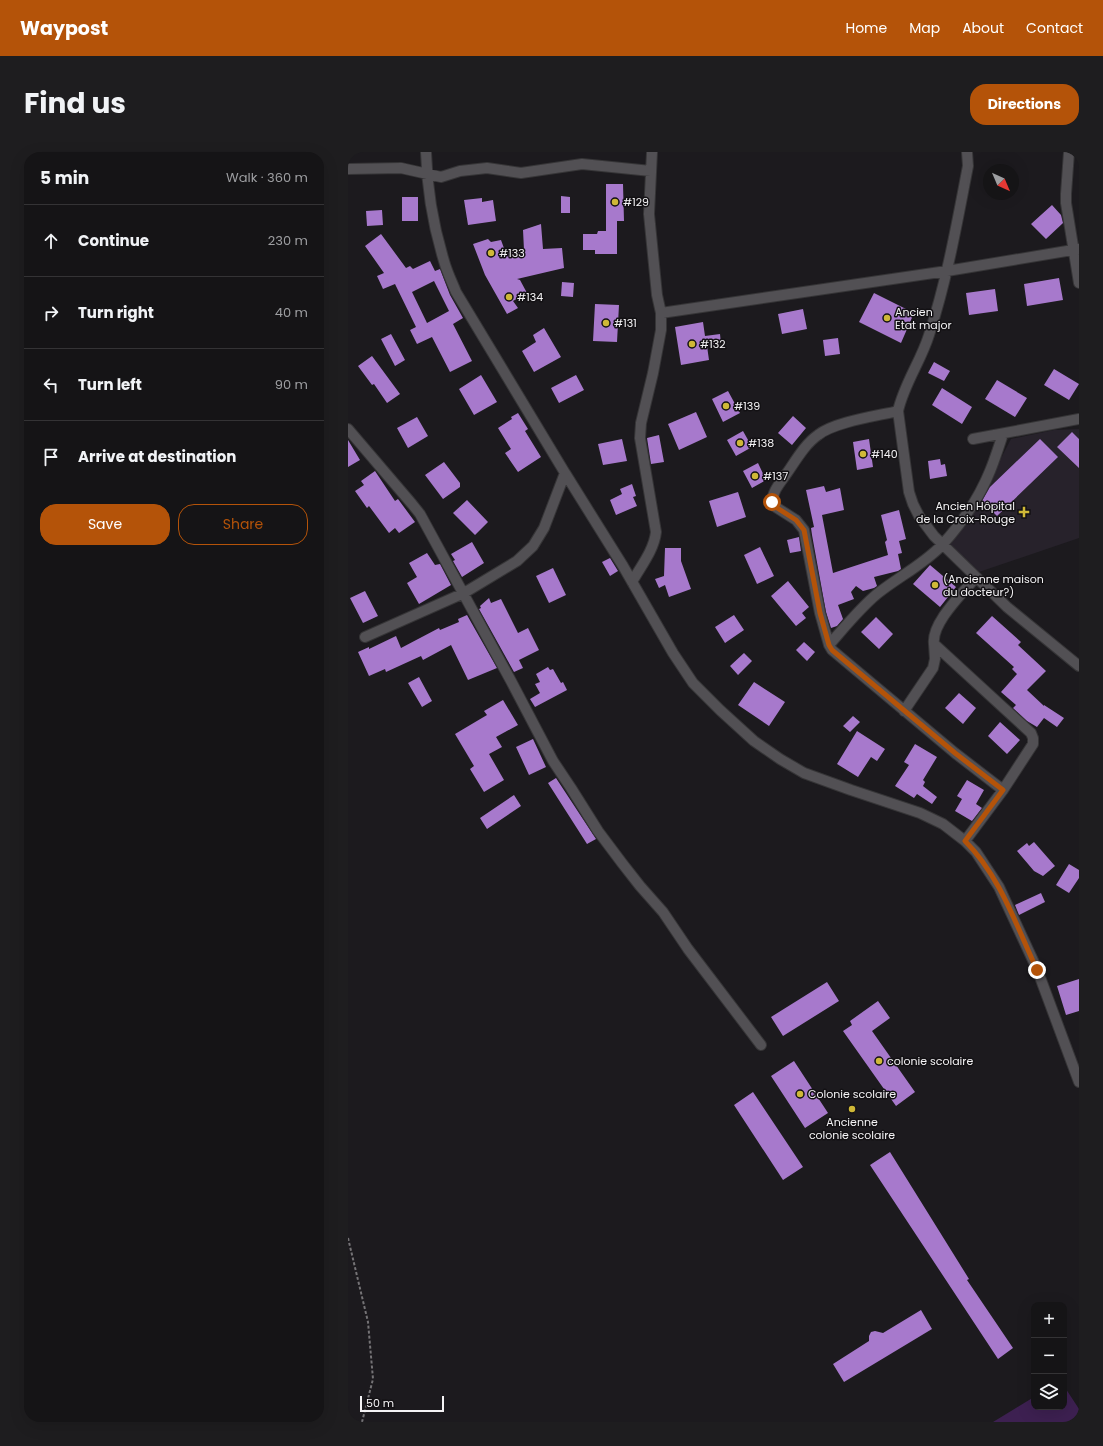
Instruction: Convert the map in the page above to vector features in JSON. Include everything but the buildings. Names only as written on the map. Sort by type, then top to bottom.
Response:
[{"type":"street","points":[[426,152],[426,174],[431,211],[444,262],[456,292],[565,474],[632,582],[673,653],[693,683],[754,741],[780,759],[804,773],[920,813],[943,824],[965,841],[976,852],[986,865],[999,887],[1037,970],[1079,1082]]},
{"type":"street","points":[[632,582],[655,539],[656,532],[640,438],[641,422],[660,343],[661,330],[661,313],[657,296],[649,214],[652,152]]},
{"type":"street","points":[[967,152],[968,166],[948,271],[928,337],[901,399],[898,411],[909,492],[912,504],[934,536],[1007,607],[1079,666]]},
{"type":"street","points":[[1069,152],[1066,194],[1076,249],[1079,283]]},
{"type":"street","points":[[348,169],[401,168],[441,176],[460,171],[487,168],[521,173],[582,164],[651,171]]},
{"type":"street","points":[[661,313],[948,271],[1076,249]]},
{"type":"street","points":[[898,411],[831,427],[818,435],[796,460],[775,491],[772,502],[774,506],[796,520],[804,530],[820,613],[829,645],[832,650],[955,753],[1003,790]]},
{"type":"street","points":[[973,439],[1079,419]]},
{"type":"street","points":[[348,429],[420,514],[464,593],[553,761],[598,831],[640,886],[663,912],[688,949],[761,1045]]},
{"type":"street","points":[[829,645],[873,598],[932,555],[942,544],[971,506],[983,486],[991,470],[1003,434]]},
{"type":"street","points":[[366,637],[464,593],[517,561],[533,546],[544,528],[565,474]]},
{"type":"street","points":[[904,711],[933,668],[935,659],[933,637],[935,630],[942,618],[976,577]]},
{"type":"street","points":[[934,644],[1031,733],[1033,738],[1033,744],[1003,790],[965,841]]},
{"type":"path","points":[[348,1238],[368,1322],[373,1379],[362,1422]]},
{"type":"shaded area","name":"Ancien Hôpital de la Croix-Rouge","points":[[1079,429],[1079,538],[976,573],[946,544],[987,485],[1011,439],[1054,430]]},
{"type":"shaded area","points":[[1067,1391],[1079,1409],[1079,1422],[993,1422],[1031,1399],[1031,1410],[1067,1410]]},
{"type":"place","name":"#129","points":[[615,202]]},
{"type":"place","name":"#133","points":[[491,253]]},
{"type":"place","name":"#134","points":[[509,297]]},
{"type":"place","name":"Ancien Etat major","points":[[887,318]]},
{"type":"place","name":"#131","points":[[606,323]]},
{"type":"place","name":"#132","points":[[692,344]]},
{"type":"place","name":"#139","points":[[726,406]]},
{"type":"place","name":"#138","points":[[740,443]]},
{"type":"place","name":"#140","points":[[863,454]]},
{"type":"place","name":"#137","points":[[755,476]]},
{"type":"place","name":"Ancien Hôpital de la Croix-Rouge","points":[[1024,512]]},
{"type":"place","name":"(Ancienne maison du docteur?)","points":[[935,585]]},
{"type":"place","name":"colonie scolaire","points":[[879,1061]]},
{"type":"place","name":"Colonie scolaire","points":[[800,1094]]},
{"type":"place","name":"Ancienne colonie scolaire","points":[[852,1109]]},
{"type":"route","points":[[772,502],[774,506],[796,520],[804,530],[820,613],[829,645],[832,650],[955,753],[1003,790],[965,841],[986,865],[999,887],[1037,970]]}]
